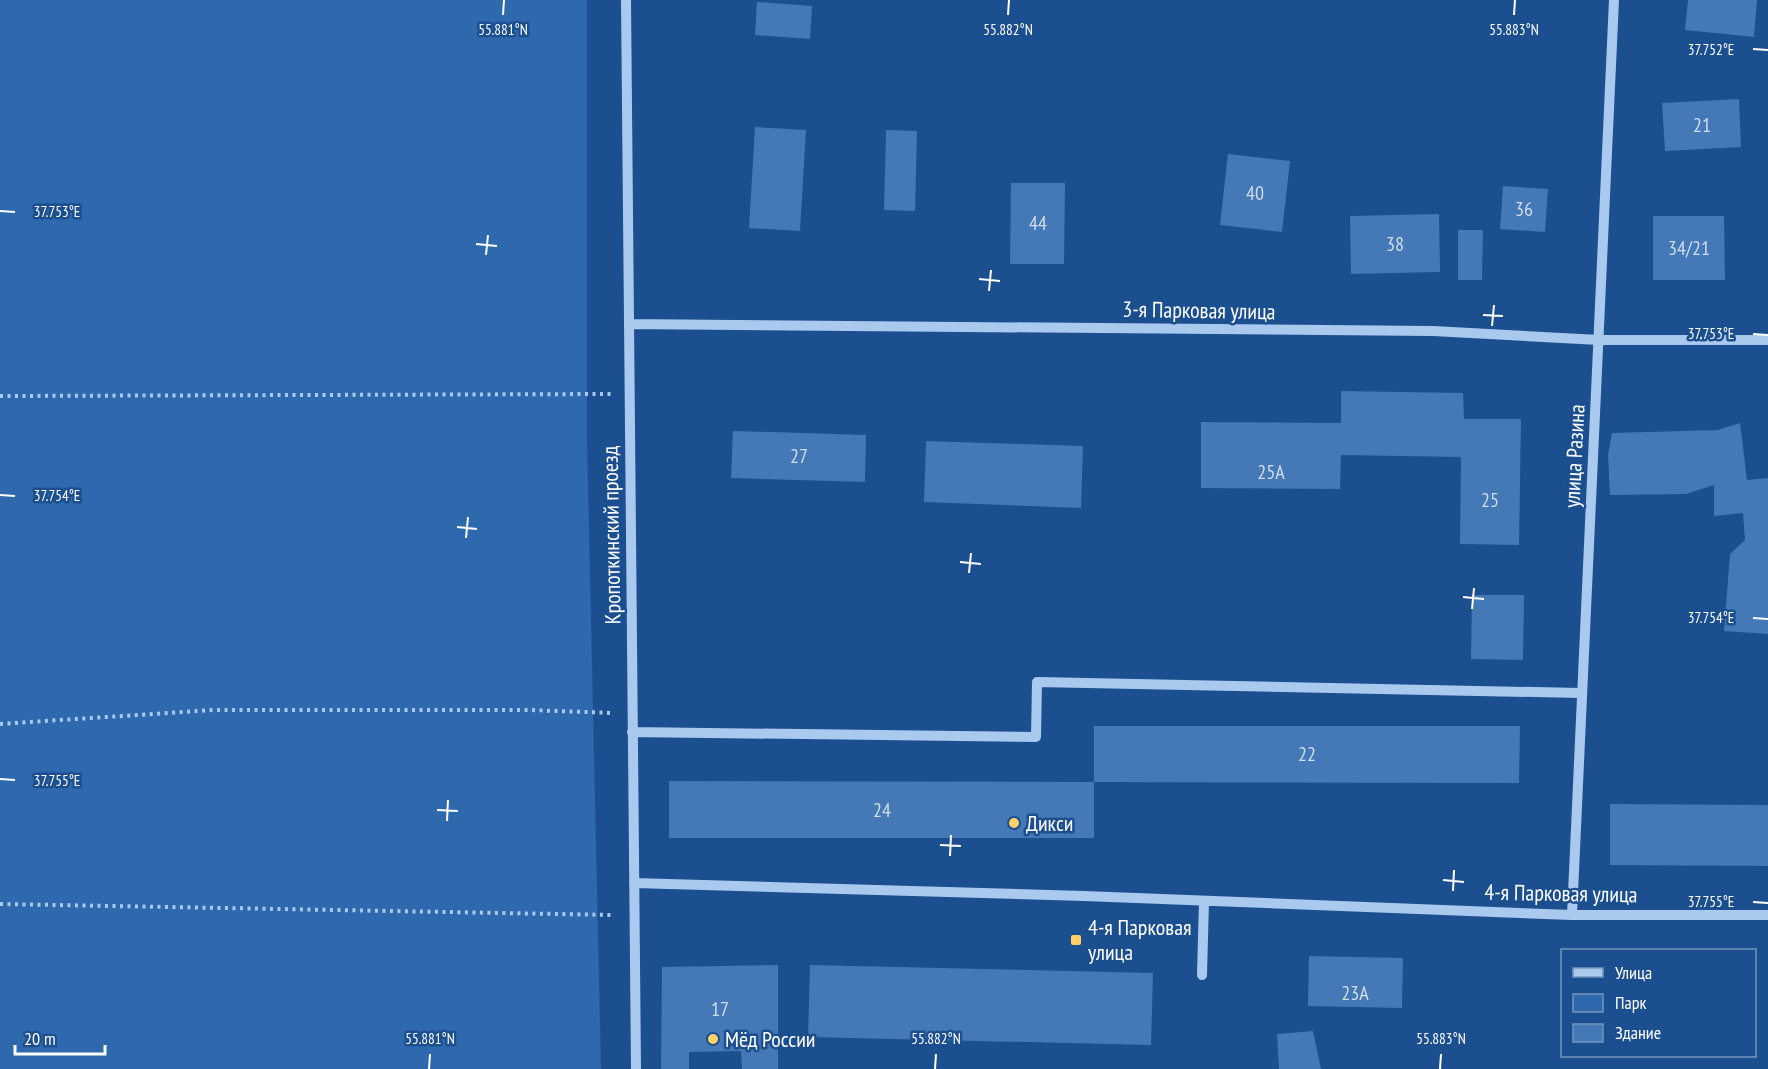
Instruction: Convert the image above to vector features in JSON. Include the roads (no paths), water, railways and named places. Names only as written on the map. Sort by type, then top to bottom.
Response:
[{"type":"street","name":"Кропоткинский проезд","points":[[626,0],[636,1069]]},
{"type":"street","name":"улица Разина","points":[[1572,915],[1614,0]]},
{"type":"street","name":"3-я Парковая улица","points":[[629,324],[1433,331],[1599,340],[1768,340]]},
{"type":"street","points":[[632,732],[1036,737],[1037,682],[1581,693]]},
{"type":"street","name":"4-я Парковая улица","points":[[634,883],[1572,915],[1768,915]]},
{"type":"street","points":[[1202,975],[1204,901]]},
{"type":"place","name":"Дикси","points":[[1014,823]]},
{"type":"place","name":"4-я Парковая улица","points":[[1076,940]]},
{"type":"place","name":"Мёд России","points":[[713,1039]]}]
